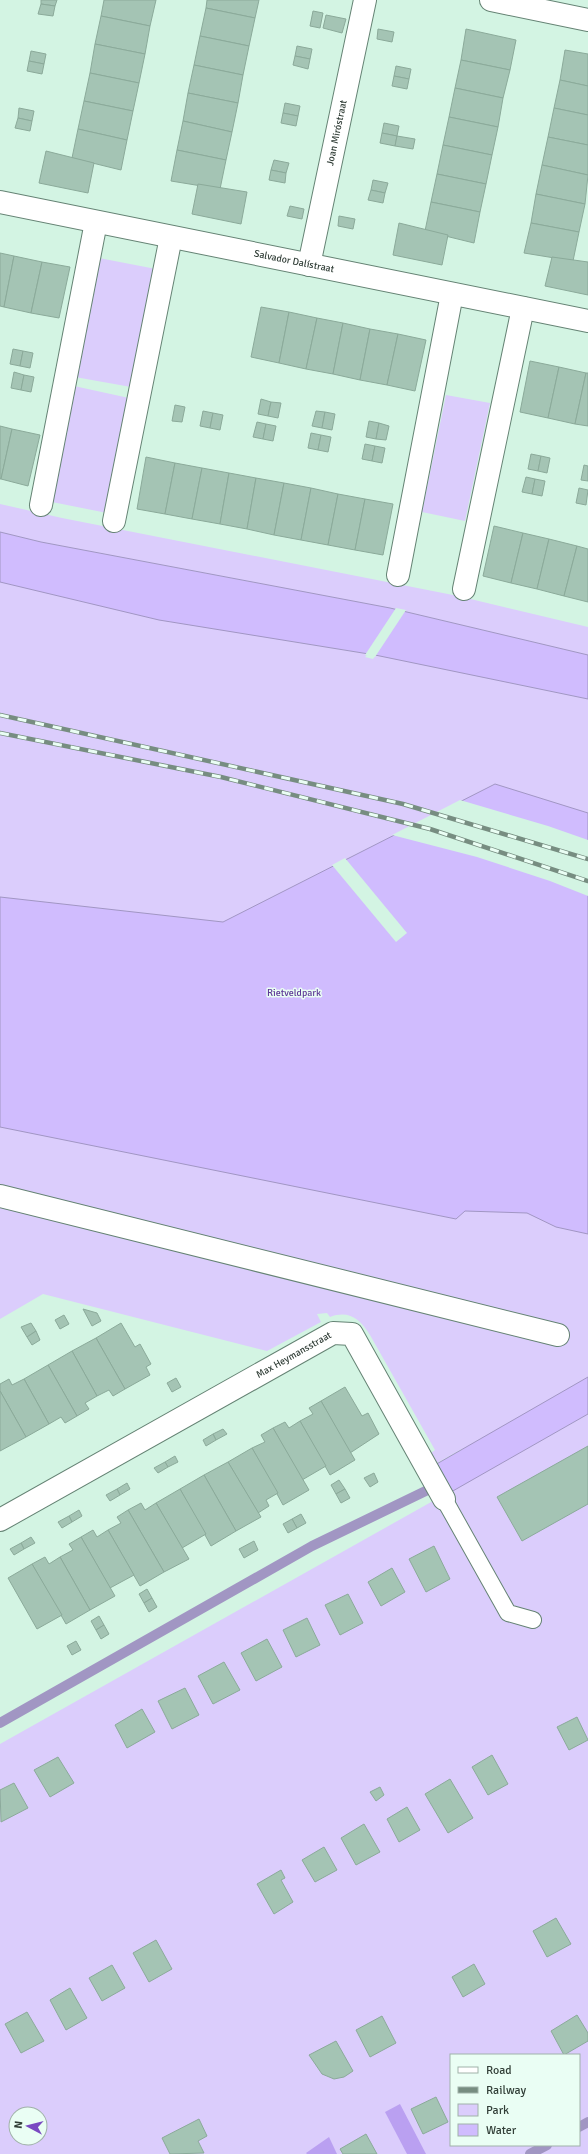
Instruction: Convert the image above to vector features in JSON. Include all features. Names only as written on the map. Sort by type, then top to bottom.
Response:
[{"type":"street","name":"Joan Miróstraat","points":[[309,265],[365,0]]},
{"type":"street","points":[[491,0],[588,20]]},
{"type":"street","name":"Salvador Dalístraat","points":[[0,202],[588,321]]},
{"type":"street","points":[[40,505],[96,222]]},
{"type":"street","points":[[114,520],[171,237]]},
{"type":"street","points":[[398,575],[452,294]]},
{"type":"street","points":[[464,589],[523,308]]},
{"type":"street","points":[[0,1196],[558,1335]]},
{"type":"street","name":"Max Heymansstraat","points":[[0,1520],[333,1333],[352,1334],[444,1499]]},
{"type":"lane","name":"Max Heymansstraat","points":[[444,1499],[508,1613],[533,1620]]},
{"type":"green space","points":[[99,258],[156,269],[131,387],[75,377]]},
{"type":"green space","points":[[74,386],[129,398],[107,513],[47,501]]},
{"type":"green space","points":[[446,395],[490,403],[465,521],[422,512]]},
{"type":"green space","points":[[0,504],[62,518],[458,596],[588,627],[588,655],[390,608],[41,542],[0,532]]},
{"type":"green space","name":"Rietveldpark","points":[[0,579],[288,641],[368,654],[365,657],[373,659],[376,655],[588,699],[588,1395],[460,1450],[437,1463],[431,1453],[435,1450],[370,1335],[358,1320],[348,1315],[337,1315],[330,1317],[327,1313],[317,1314],[321,1322],[267,1351],[43,1294],[0,1319]]},
{"type":"green space","points":[[588,1414],[588,2154],[0,2154],[0,1744]]},
{"type":"shaded area","points":[[400,2104],[426,2154],[407,2154],[385,2112]]},
{"type":"shaded area","points":[[329,2137],[337,2154],[306,2153]]},
{"type":"water","points":[[0,532],[41,542],[390,608],[588,655],[588,699],[375,655],[159,620],[0,582]]},
{"type":"water","points":[[495,784],[588,813],[588,1234],[556,1227],[527,1213],[465,1211],[456,1219],[0,1127],[0,897],[223,922]]},
{"type":"water","points":[[588,1377],[588,1414],[437,1500],[421,1473]]},
{"type":"pier","points":[[396,608],[406,610],[375,657],[365,655]]},
{"type":"pier","points":[[460,800],[548,826],[588,840],[588,896],[550,881],[477,857],[392,835]]},
{"type":"pier","points":[[345,858],[407,933],[396,942],[332,865]]},
{"type":"building","points":[[41,0],[57,0],[55,6],[41,4]]},
{"type":"building","points":[[104,0],[156,0],[150,26],[101,16]]},
{"type":"building","points":[[207,0],[259,0],[255,18],[206,8]]},
{"type":"building","points":[[41,4],[55,6],[53,16],[38,14]]},
{"type":"building","points":[[206,8],[255,18],[249,46],[200,36]]},
{"type":"building","points":[[313,11],[323,13],[320,28],[310,26]]},
{"type":"building","points":[[326,15],[346,19],[342,33],[323,28]]},
{"type":"building","points":[[101,16],[150,26],[145,54],[95,44]]},
{"type":"building","points":[[378,29],[394,32],[392,42],[377,39]]},
{"type":"building","points":[[466,29],[516,40],[510,70],[461,60]]},
{"type":"building","points":[[200,36],[249,46],[243,75],[194,65]]},
{"type":"building","points":[[95,44],[145,54],[139,83],[90,73]]},
{"type":"building","points":[[297,46],[312,49],[310,59],[295,56]]},
{"type":"building","points":[[565,50],[588,54],[588,86],[560,80]]},
{"type":"building","points":[[31,51],[46,54],[44,64],[29,61]]},
{"type":"building","points":[[295,56],[310,59],[308,69],[293,65]]},
{"type":"building","points":[[461,60],[510,70],[503,98],[455,88]]},
{"type":"building","points":[[29,61],[44,64],[42,74],[27,71]]},
{"type":"building","points":[[194,65],[243,75],[238,103],[188,93]]},
{"type":"building","points":[[396,66],[411,69],[409,79],[394,76]]},
{"type":"building","points":[[90,73],[139,83],[133,111],[84,101]]},
{"type":"building","points":[[394,76],[409,79],[407,89],[392,86]]},
{"type":"building","points":[[560,80],[588,86],[588,115],[554,108]]},
{"type":"building","points":[[455,88],[503,98],[498,127],[449,117]]},
{"type":"building","points":[[188,93],[238,103],[232,132],[183,121]]},
{"type":"building","points":[[84,101],[133,111],[127,140],[78,129]]},
{"type":"building","points":[[285,103],[300,106],[298,116],[283,113]]},
{"type":"building","points":[[19,108],[34,111],[32,121],[18,118]]},
{"type":"building","points":[[554,108],[588,115],[588,145],[548,137]]},
{"type":"building","points":[[283,113],[298,116],[296,126],[281,123]]},
{"type":"building","points":[[449,117],[498,127],[492,155],[443,145]]},
{"type":"building","points":[[18,118],[32,121],[30,131],[15,128]]},
{"type":"building","points":[[183,121],[232,132],[226,160],[177,150]]},
{"type":"building","points":[[384,123],[399,126],[397,136],[382,133]]},
{"type":"building","points":[[78,129],[127,140],[121,170],[72,158]]},
{"type":"building","points":[[382,133],[397,136],[395,146],[380,143]]},
{"type":"building","points":[[397,136],[415,139],[413,149],[395,146]]},
{"type":"building","points":[[548,137],[588,145],[588,175],[542,165]]},
{"type":"building","points":[[443,145],[492,155],[486,184],[437,174]]},
{"type":"building","points":[[177,150],[226,160],[220,189],[171,181]]},
{"type":"building","points":[[46,151],[94,163],[88,193],[39,183]]},
{"type":"building","points":[[274,160],[289,163],[286,173],[271,170]]},
{"type":"building","points":[[542,165],[588,175],[585,204],[536,194]]},
{"type":"building","points":[[271,170],[286,173],[285,183],[269,180]]},
{"type":"building","points":[[437,174],[486,184],[480,212],[431,202]]},
{"type":"building","points":[[373,180],[388,183],[385,193],[371,190]]},
{"type":"building","points":[[198,184],[247,192],[241,224],[192,214]]},
{"type":"building","points":[[371,190],[385,193],[383,203],[368,200]]},
{"type":"building","points":[[536,194],[585,204],[579,232],[531,223]]},
{"type":"building","points":[[431,202],[480,212],[474,243],[425,231]]},
{"type":"building","points":[[290,206],[304,209],[302,219],[287,216]]},
{"type":"building","points":[[339,216],[355,219],[353,229],[338,226]]},
{"type":"building","points":[[399,223],[448,235],[442,265],[393,255]]},
{"type":"building","points":[[531,223],[579,232],[573,261],[524,253]]},
{"type":"building","points":[[0,253],[14,256],[4,307],[0,306]]},
{"type":"building","points":[[14,256],[42,262],[31,313],[4,307]]},
{"type":"building","points":[[552,257],[588,262],[588,295],[545,286]]},
{"type":"building","points":[[42,262],[70,267],[59,318],[31,313]]},
{"type":"building","points":[[261,307],[289,312],[279,363],[251,357]]},
{"type":"building","points":[[289,312],[317,318],[306,369],[279,363]]},
{"type":"building","points":[[317,318],[343,323],[333,374],[306,369]]},
{"type":"building","points":[[343,323],[370,329],[360,380],[333,374]]},
{"type":"building","points":[[370,329],[398,334],[387,385],[360,380]]},
{"type":"building","points":[[398,334],[426,340],[415,391],[387,385]]},
{"type":"building","points":[[13,349],[23,351],[20,366],[10,364]]},
{"type":"building","points":[[23,351],[33,353],[30,368],[20,366]]},
{"type":"building","points":[[530,361],[559,367],[548,418],[520,412]]},
{"type":"building","points":[[559,367],[586,373],[575,424],[548,418]]},
{"type":"building","points":[[14,372],[24,375],[21,390],[11,388]]},
{"type":"building","points":[[586,373],[588,373],[588,426],[575,424]]},
{"type":"building","points":[[24,375],[34,377],[31,392],[21,390]]},
{"type":"building","points":[[261,399],[271,402],[268,416],[258,414]]},
{"type":"building","points":[[271,402],[281,403],[278,418],[268,416]]},
{"type":"building","points":[[175,405],[185,407],[182,422],[172,421]]},
{"type":"building","points":[[203,411],[213,413],[210,428],[200,426]]},
{"type":"building","points":[[316,411],[325,412],[322,428],[312,426]]},
{"type":"building","points":[[325,412],[335,414],[332,430],[322,428]]},
{"type":"building","points":[[213,413],[223,415],[220,430],[210,428]]},
{"type":"building","points":[[369,421],[379,423],[376,439],[366,437]]},
{"type":"building","points":[[257,422],[266,424],[263,439],[253,437]]},
{"type":"building","points":[[379,423],[389,426],[386,440],[376,439]]},
{"type":"building","points":[[266,424],[276,426],[273,441],[263,439]]},
{"type":"building","points":[[0,426],[12,429],[1,479],[0,479]]},
{"type":"building","points":[[12,429],[40,435],[28,486],[1,479]]},
{"type":"building","points":[[311,433],[321,435],[318,450],[308,448]]},
{"type":"building","points":[[321,435],[331,437],[328,452],[318,450]]},
{"type":"building","points":[[365,444],[375,446],[372,461],[362,459]]},
{"type":"building","points":[[375,446],[385,448],[382,463],[372,461]]},
{"type":"building","points":[[531,454],[541,456],[538,471],[528,469]]},
{"type":"building","points":[[541,456],[550,458],[547,473],[538,471]]},
{"type":"building","points":[[146,457],[175,463],[165,514],[137,509]]},
{"type":"building","points":[[175,463],[202,468],[192,519],[165,514]]},
{"type":"building","points":[[584,465],[588,466],[588,481],[581,480]]},
{"type":"building","points":[[202,468],[229,473],[220,524],[192,519]]},
{"type":"building","points":[[229,473],[256,478],[247,529],[220,524]]},
{"type":"building","points":[[526,477],[535,479],[532,494],[522,492]]},
{"type":"building","points":[[256,478],[284,483],[274,535],[247,529]]},
{"type":"building","points":[[535,479],[545,481],[542,496],[532,494]]},
{"type":"building","points":[[284,483],[311,488],[301,540],[274,535]]},
{"type":"building","points":[[311,488],[338,494],[328,545],[301,540]]},
{"type":"building","points":[[579,488],[588,490],[586,505],[576,503]]},
{"type":"building","points":[[338,494],[365,499],[355,550],[328,545]]},
{"type":"building","points":[[365,499],[393,504],[383,555],[355,550]]},
{"type":"building","points":[[494,526],[523,533],[511,583],[483,576]]},
{"type":"building","points":[[523,533],[549,539],[537,589],[511,583]]},
{"type":"building","points":[[549,539],[577,546],[564,596],[537,589]]},
{"type":"building","points":[[577,546],[588,549],[588,602],[564,596]]},
{"type":"building","points":[[83,1309],[97,1313],[101,1321],[92,1326]]},
{"type":"building","points":[[64,1315],[69,1324],[60,1329],[55,1320]]},
{"type":"building","points":[[31,1323],[36,1331],[27,1337],[21,1327]]},
{"type":"building","points":[[121,1323],[135,1347],[140,1344],[151,1364],[146,1367],[150,1375],[125,1389],[96,1338]]},
{"type":"building","points":[[36,1331],[40,1340],[32,1345],[27,1337]]},
{"type":"building","points":[[96,1338],[125,1389],[113,1396],[109,1390],[97,1396],[72,1351]]},
{"type":"building","points":[[72,1351],[97,1396],[85,1403],[89,1409],[77,1416],[48,1365]]},
{"type":"building","points":[[48,1365],[77,1416],[65,1423],[61,1417],[49,1424],[24,1379]]},
{"type":"building","points":[[176,1378],[181,1387],[172,1392],[167,1383]]},
{"type":"building","points":[[9,1379],[12,1385],[24,1379],[49,1424],[26,1437],[0,1391],[0,1384]]},
{"type":"building","points":[[345,1387],[362,1416],[368,1413],[379,1434],[350,1453],[321,1401]]},
{"type":"building","points":[[0,1391],[26,1437],[0,1451]]},
{"type":"building","points":[[321,1401],[355,1460],[330,1475],[300,1421],[313,1414],[309,1408]]},
{"type":"building","points":[[300,1421],[326,1466],[302,1480],[273,1428],[285,1422],[289,1428]]},
{"type":"building","points":[[273,1428],[309,1490],[283,1505],[252,1448],[265,1442],[261,1435]]},
{"type":"building","points":[[223,1429],[227,1434],[216,1440],[213,1434]]},
{"type":"building","points":[[213,1434],[216,1440],[206,1446],[203,1440]]},
{"type":"building","points":[[588,1446],[588,1504],[522,1541],[497,1497]]},
{"type":"building","points":[[252,1448],[278,1493],[266,1500],[269,1506],[258,1513],[228,1462]]},
{"type":"building","points":[[175,1456],[178,1462],[168,1467],[165,1462]]},
{"type":"building","points":[[165,1462],[168,1467],[158,1473],[154,1468]]},
{"type":"building","points":[[228,1462],[261,1517],[236,1531],[204,1475]]},
{"type":"building","points":[[374,1473],[378,1482],[370,1487],[364,1478]]},
{"type":"building","points":[[204,1475],[236,1531],[211,1546],[180,1489]]},
{"type":"building","points":[[339,1480],[345,1489],[336,1494],[331,1485]]},
{"type":"building","points":[[127,1483],[130,1489],[120,1495],[117,1489]]},
{"type":"building","points":[[117,1489],[120,1495],[110,1501],[106,1495]]},
{"type":"building","points":[[180,1489],[206,1534],[182,1548],[156,1503]]},
{"type":"building","points":[[345,1489],[350,1498],[341,1503],[336,1494]]},
{"type":"building","points":[[141,1503],[145,1510],[156,1503],[189,1559],[164,1572],[128,1510]]},
{"type":"building","points":[[79,1510],[82,1516],[72,1522],[69,1516]]},
{"type":"building","points":[[128,1510],[164,1572],[140,1586],[108,1530],[121,1523],[117,1517]]},
{"type":"building","points":[[301,1514],[306,1523],[297,1528],[292,1519]]},
{"type":"building","points":[[69,1516],[72,1522],[62,1528],[58,1522]]},
{"type":"building","points":[[292,1519],[297,1528],[288,1533],[283,1524]]},
{"type":"building","points":[[93,1530],[97,1537],[108,1530],[134,1575],[110,1588],[81,1537]]},
{"type":"building","points":[[31,1537],[35,1543],[24,1549],[21,1543]]},
{"type":"building","points":[[81,1537],[115,1596],[90,1610],[60,1557],[73,1550],[69,1544]]},
{"type":"building","points":[[254,1541],[258,1550],[244,1558],[239,1549]]},
{"type":"building","points":[[21,1543],[24,1549],[14,1555],[10,1549]]},
{"type":"building","points":[[434,1546],[450,1579],[426,1592],[409,1559]]},
{"type":"building","points":[[45,1557],[49,1564],[60,1557],[90,1610],[66,1624],[32,1564]]},
{"type":"building","points":[[32,1564],[62,1615],[37,1629],[8,1578]]},
{"type":"building","points":[[392,1568],[405,1592],[381,1606],[368,1582]]},
{"type":"building","points":[[147,1589],[152,1598],[144,1603],[139,1594]]},
{"type":"building","points":[[348,1594],[363,1623],[340,1635],[325,1605]]},
{"type":"building","points":[[152,1598],[157,1607],[149,1612],[144,1603]]},
{"type":"building","points":[[99,1616],[104,1625],[96,1630],[91,1621]]},
{"type":"building","points":[[307,1618],[320,1645],[296,1657],[283,1630]]},
{"type":"building","points":[[104,1625],[109,1634],[101,1639],[96,1630]]},
{"type":"building","points":[[267,1639],[282,1667],[256,1681],[241,1653]]},
{"type":"building","points":[[76,1641],[81,1650],[72,1655],[67,1646]]},
{"type":"building","points":[[224,1662],[240,1690],[213,1704],[198,1676]]},
{"type":"building","points":[[185,1688],[199,1715],[172,1729],[158,1701]]},
{"type":"building","points":[[142,1709],[155,1732],[127,1748],[115,1725]]},
{"type":"building","points":[[577,1717],[588,1740],[569,1750],[557,1727]]},
{"type":"building","points":[[492,1755],[508,1784],[488,1795],[472,1767]]},
{"type":"building","points":[[58,1757],[74,1783],[50,1797],[34,1770]]},
{"type":"building","points":[[450,1779],[473,1818],[448,1833],[425,1794]]},
{"type":"building","points":[[14,1783],[28,1808],[1,1822],[0,1790]]},
{"type":"building","points":[[380,1787],[384,1795],[376,1801],[370,1792]]},
{"type":"building","points":[[407,1807],[420,1830],[399,1842],[387,1819]]},
{"type":"building","points":[[364,1824],[380,1852],[356,1865],[341,1838]]},
{"type":"building","points":[[324,1847],[337,1870],[315,1882],[302,1860]]},
{"type":"building","points":[[281,1870],[285,1878],[281,1880],[293,1902],[274,1914],[257,1884]]},
{"type":"building","points":[[556,1918],[571,1944],[547,1957],[533,1931]]},
{"type":"building","points":[[156,1940],[172,1969],[149,1982],[133,1953]]},
{"type":"building","points":[[474,1964],[485,1984],[463,1997],[452,1977]]},
{"type":"building","points":[[112,1965],[125,1988],[102,2001],[89,1978]]},
{"type":"building","points":[[70,1988],[87,2018],[66,2030],[50,2000]]},
{"type":"building","points":[[27,2012],[44,2041],[21,2053],[5,2024]]},
{"type":"building","points":[[577,2015],[588,2033],[588,2041],[563,2054],[551,2031]]},
{"type":"building","points":[[382,2016],[396,2043],[370,2057],[356,2030]]},
{"type":"building","points":[[336,2041],[353,2071],[344,2077],[334,2079],[322,2074],[309,2055]]},
{"type":"building","points":[[436,2097],[448,2122],[423,2134],[411,2109]]},
{"type":"building","points":[[199,2119],[207,2136],[198,2141],[204,2153],[170,2154],[162,2138]]},
{"type":"building","points":[[366,2134],[377,2154],[343,2154],[340,2149]]},
{"type":"waterway","points":[[0,1723],[312,1546],[438,1485]]},
{"type":"waterway","points":[[580,2126],[588,2122]]},
{"type":"waterway","points":[[530,2154],[545,2146]]},
{"type":"railway","points":[[0,715],[403,804],[588,859]]},
{"type":"railway","points":[[0,733],[221,777],[430,829],[588,881]]}]
